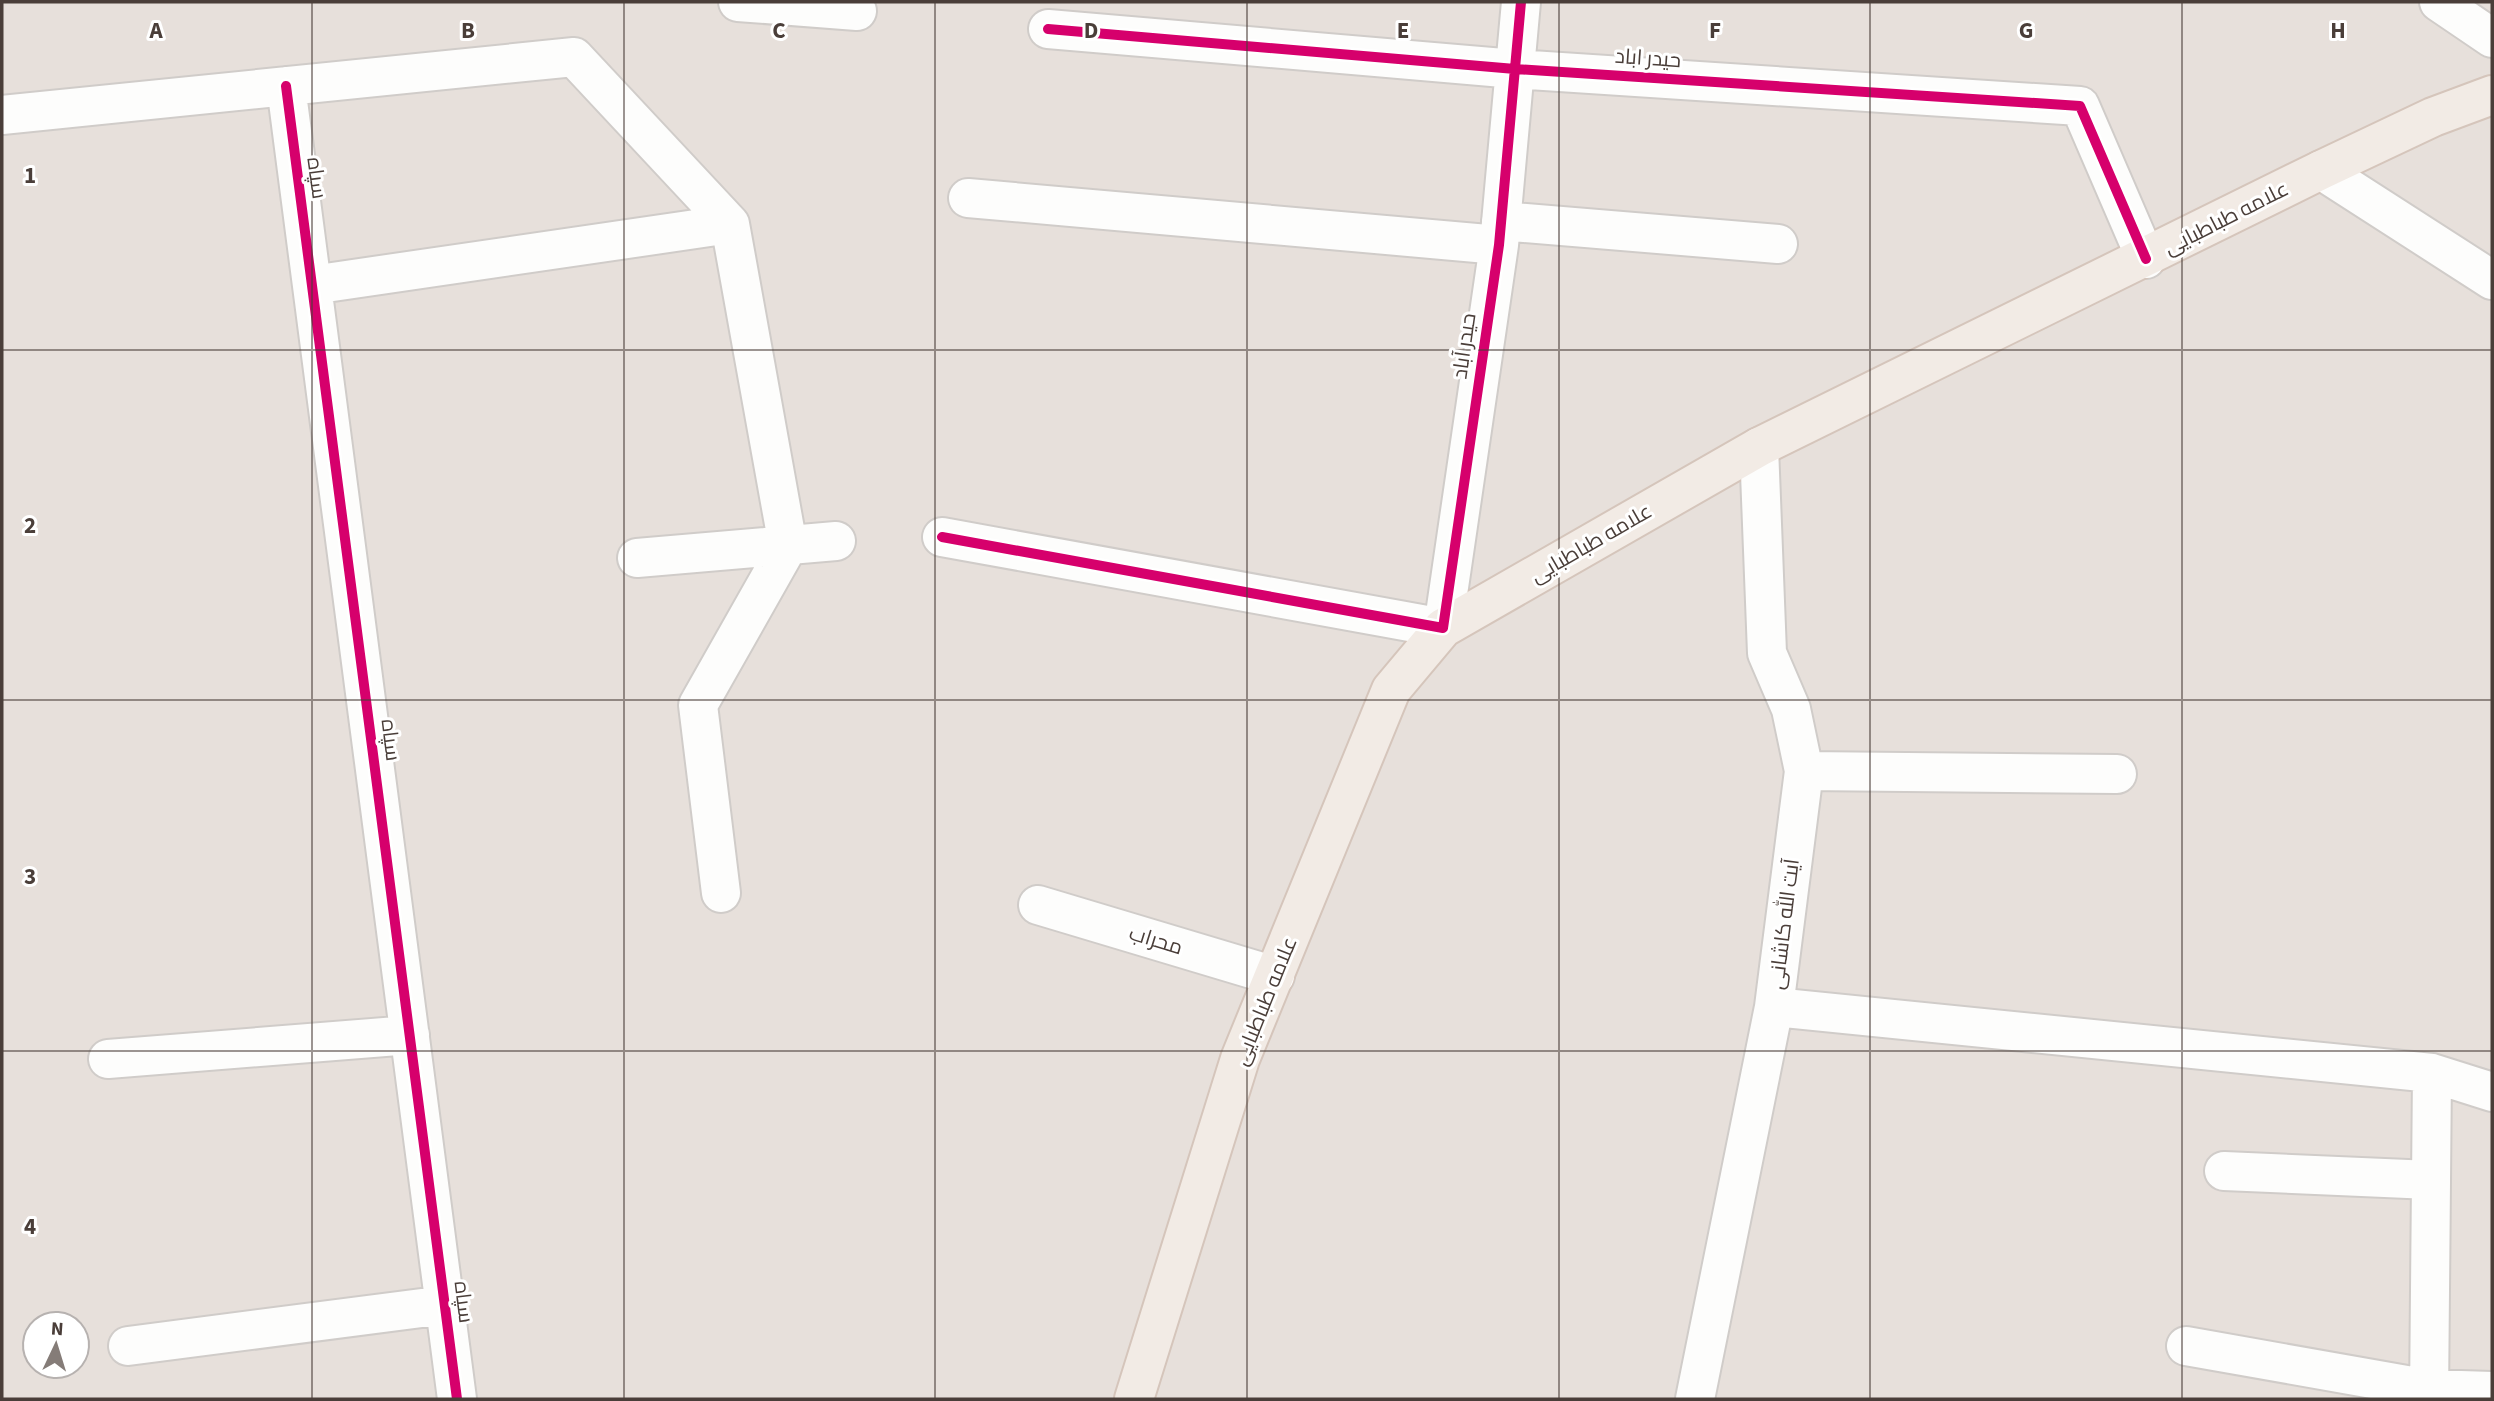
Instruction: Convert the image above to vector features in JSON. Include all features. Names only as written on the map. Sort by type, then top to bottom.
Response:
[{"type":"main road","name":"علامه طباطبایی","points":[[1134,1399],[1240,1059],[1391,690],[1443,628],[1759,447],[2146,259],[2321,170],[2432,117],[2492,95]]},
{"type":"street","points":[[738,2],[857,11]]},
{"type":"street","name":"حیدر آباد","points":[[1443,628],[1500,233],[1521,2]]},
{"type":"street","points":[[2439,2],[2492,38]]},
{"type":"street","name":"حیدر اباد","points":[[1048,29],[1516,69],[2080,106],[2146,259]]},
{"type":"street","points":[[2,115],[574,57],[730,225],[788,545],[698,705],[721,893]]},
{"type":"street","name":"سپاه","points":[[286,86],[457,1399]]},
{"type":"street","points":[[2321,170],[2492,280]]},
{"type":"street","points":[[968,198],[1500,233],[1778,244]]},
{"type":"street","points":[[312,285],[730,225]]},
{"type":"street","name":"آیت الله کاشانی","points":[[1695,1399],[1773,1007],[1804,771],[1791,709],[1767,653],[1759,447]]},
{"type":"street","points":[[942,537],[1443,628]]},
{"type":"street","points":[[637,558],[836,541]]},
{"type":"street","points":[[1804,771],[2117,774]]},
{"type":"street","name":"محراب","points":[[1038,905],[1275,976]]},
{"type":"street","points":[[1773,1007],[2432,1073],[2492,1092]]},
{"type":"street","points":[[108,1059],[410,1035]]},
{"type":"street","points":[[2429,1394],[2432,1073]]},
{"type":"street","points":[[2224,1171],[2431,1181]]},
{"type":"street","points":[[128,1346],[445,1305]]},
{"type":"street","points":[[2186,1346],[2429,1394],[2492,1391]]},
{"type":"shaded area","points":[[2,2],[2492,2],[2492,1399],[2,1399]]},
{"type":"cycle path","points":[[942,537],[1443,628],[1499,245],[1521,2]]},
{"type":"cycle path","points":[[1048,29],[1515,69],[2080,106],[2146,259]]},
{"type":"cycle path","points":[[286,86],[457,1399]]}]
